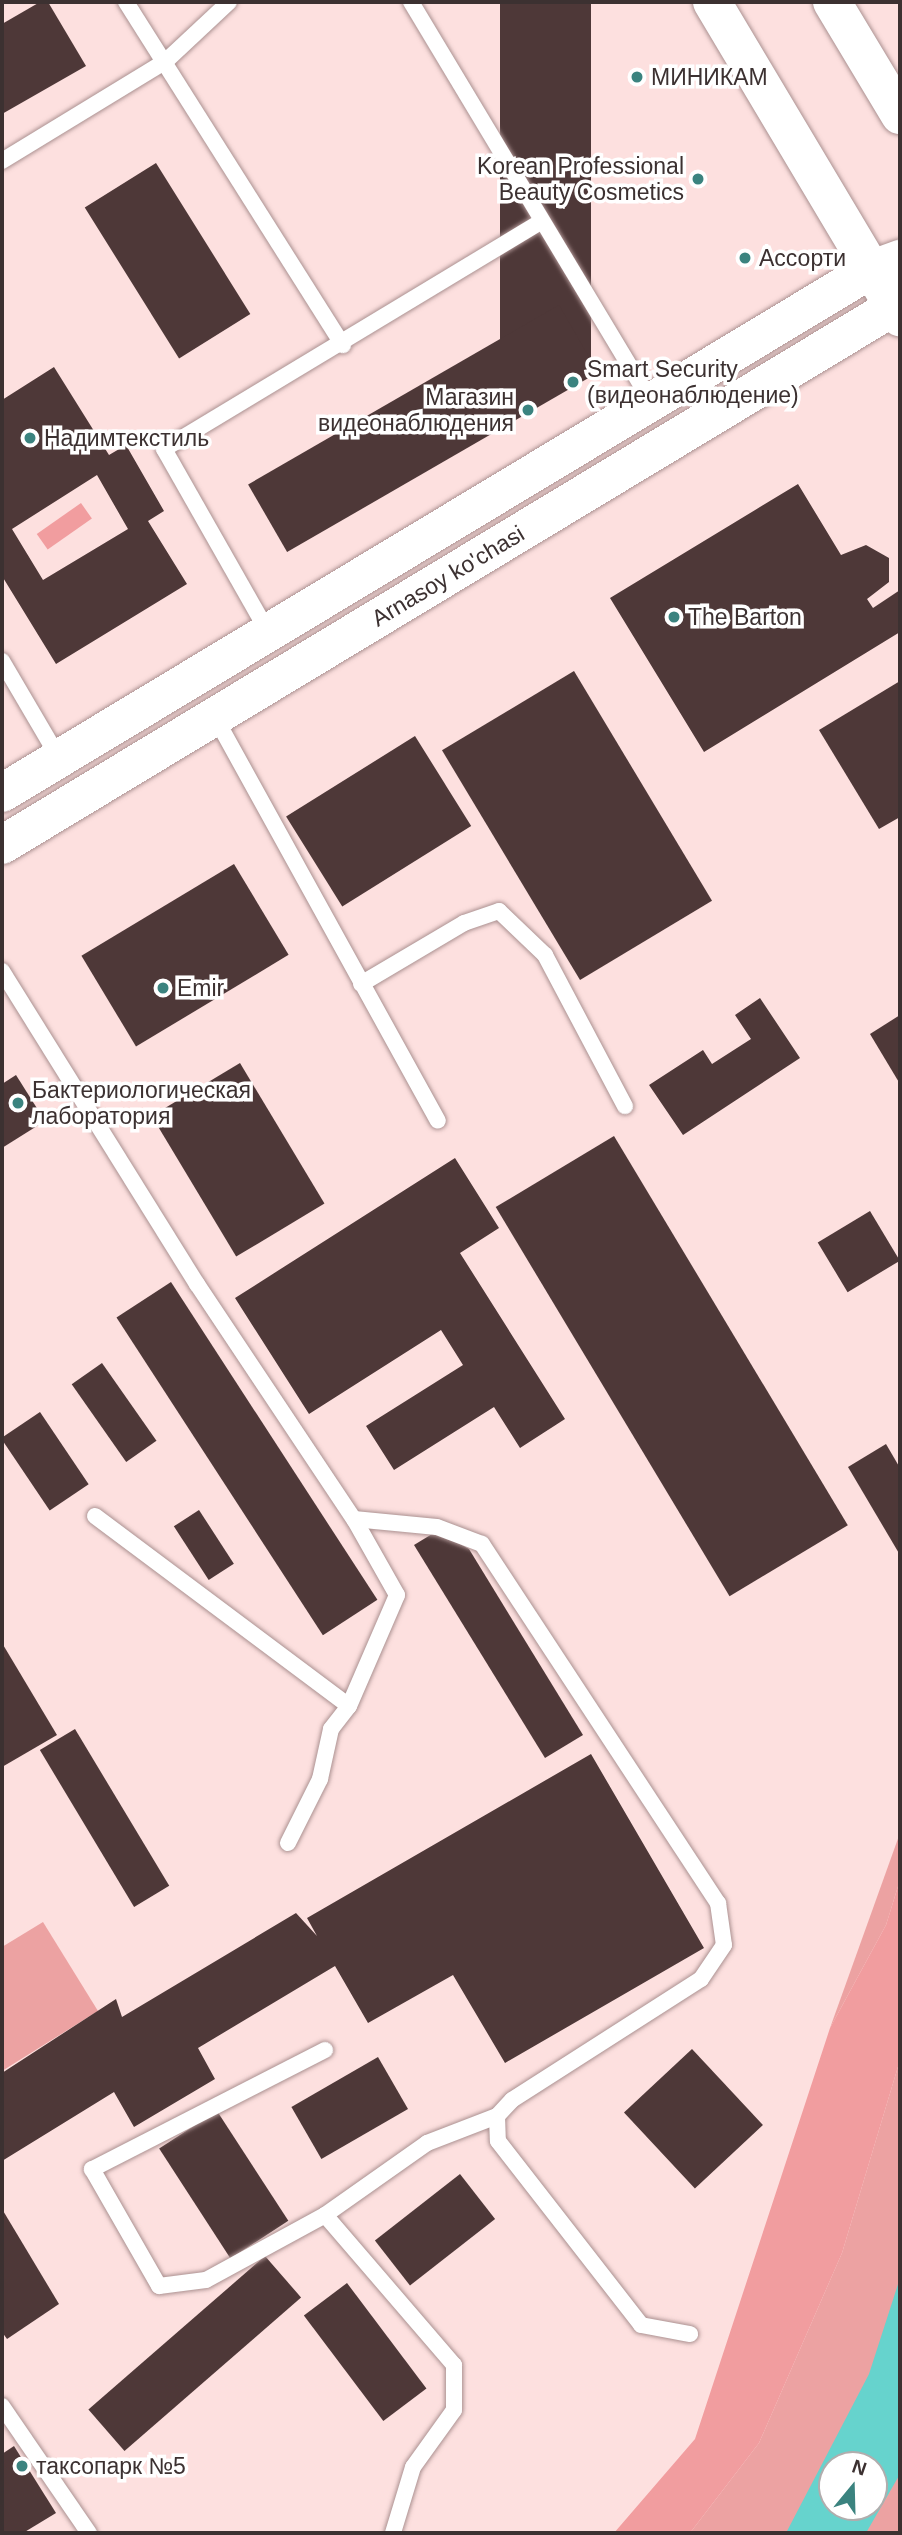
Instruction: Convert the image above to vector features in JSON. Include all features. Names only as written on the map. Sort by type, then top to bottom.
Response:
[{"type":"main road","points":[[712,2],[886,264],[899,309]]},
{"type":"main road","points":[[832,2],[898,106]]},
{"type":"main road","name":"Arnasoy ko'chasi","points":[[2,793],[651,402],[886,264]]},
{"type":"main road","name":"Arnasoy ko'chasi","points":[[2,845],[899,309]]},
{"type":"lane","points":[[126,2],[166,61],[343,345]]},
{"type":"lane","points":[[2,161],[166,61],[229,2]]},
{"type":"lane","points":[[411,2],[651,402]]},
{"type":"lane","points":[[268,632],[163,449],[343,345],[542,222]]},
{"type":"lane","points":[[2,661],[60,758]]},
{"type":"lane","points":[[215,717],[438,1121]]},
{"type":"lane","points":[[361,984],[464,923],[499,911],[544,955],[625,1106]]},
{"type":"lane","points":[[2,971],[197,1284],[354,1519],[397,1595],[349,1706],[331,1729],[320,1779],[288,1843]]},
{"type":"lane","points":[[95,1516],[349,1706]]},
{"type":"lane","points":[[325,2050],[92,2169],[159,2286],[206,2280],[325,2214],[427,2143],[497,2116],[512,2099],[701,1979],[724,1945],[718,1903],[482,1544],[437,1527],[354,1519]]},
{"type":"lane","points":[[497,2116],[498,2141],[641,2325],[690,2334]]},
{"type":"lane","points":[[325,2214],[454,2365],[454,2410],[413,2467],[393,2533]]},
{"type":"lane","points":[[2,2406],[89,2533]]},
{"type":"shaded area","points":[[81,503],[92,519],[48,550],[37,534]]},
{"type":"shaded area","points":[[900,1833],[900,1880],[886,1925],[830,2028]]},
{"type":"shaded area","points":[[900,1880],[900,2060],[842,2253],[759,2443],[690,2533],[614,2533],[695,2439],[830,2028],[886,1925]]},
{"type":"shaded area","points":[[43,1922],[98,2011],[2,2071],[2,1947]]},
{"type":"shaded area","points":[[900,2060],[900,2533],[690,2533],[759,2443],[842,2253]]},
{"type":"water","points":[[900,2278],[900,2474],[888,2495],[888,2451],[829,2451],[869,2374]]},
{"type":"water","points":[[818,2472],[818,2521],[873,2521],[866,2533],[786,2533]]},
{"type":"building","points":[[40,2],[48,2],[86,66],[2,114],[2,24]]},
{"type":"building","points":[[500,2],[591,2],[591,369],[500,369]]},
{"type":"building","points":[[156,163],[250,314],[179,358],[85,208]]},
{"type":"building","points":[[559,305],[598,373],[287,552],[248,484]]},
{"type":"building","points":[[54,367],[109,455],[126,445],[164,511],[148,521],[187,584],[56,664],[2,576],[2,400]],"holes":[[[97,475],[128,529],[43,580],[12,529]]]},
{"type":"building","points":[[798,484],[841,555],[866,545],[889,558],[889,582],[867,599],[873,608],[900,590],[900,632],[704,752],[610,598]]},
{"type":"building","points":[[574,671],[712,901],[580,980],[442,750]]},
{"type":"building","points":[[900,681],[900,817],[879,829],[819,730]]},
{"type":"building","points":[[415,736],[471,826],[342,906],[286,817]]},
{"type":"building","points":[[234,864],[289,955],[136,1047],[81,956]]},
{"type":"building","points":[[760,998],[800,1058],[683,1135],[649,1085],[703,1050],[712,1064],[751,1039],[735,1015]]},
{"type":"building","points":[[900,1015],[900,1084],[870,1034]]},
{"type":"building","points":[[240,1063],[324,1204],[236,1257],[152,1116]]},
{"type":"building","name":"Бактериологическая лаборатория","points":[[16,1075],[45,1121],[2,1148],[2,1084]]},
{"type":"building","points":[[614,1136],[848,1525],[730,1596],[496,1207]]},
{"type":"building","points":[[455,1158],[499,1228],[460,1253],[565,1419],[520,1448],[494,1407],[394,1470],[366,1426],[463,1365],[441,1330],[309,1414],[235,1298]]},
{"type":"building","points":[[870,1211],[900,1261],[848,1292],[818,1242]]},
{"type":"building","points":[[171,1282],[377,1600],[323,1635],[116,1317]]},
{"type":"building","points":[[102,1363],[156,1441],[126,1462],[72,1384]]},
{"type":"building","points":[[40,1412],[89,1484],[50,1510],[2,1440]]},
{"type":"building","points":[[886,1444],[900,1468],[900,1555],[848,1467]]},
{"type":"building","points":[[199,1510],[234,1564],[209,1580],[174,1526]]},
{"type":"building","points":[[437,1531],[469,1549],[583,1735],[545,1758],[414,1545]]},
{"type":"building","points":[[2,1643],[57,1735],[2,1767]]},
{"type":"building","points":[[75,1729],[169,1886],[134,1907],[40,1750]]},
{"type":"building","points":[[591,1754],[704,1948],[505,2063],[453,1975],[368,2023],[335,1966],[198,2048],[215,2079],[134,2127],[114,2092],[2,2161],[2,2073],[116,1999],[122,2017],[296,1913],[317,1936],[307,1918]]},
{"type":"building","points":[[692,2049],[763,2125],[695,2188],[624,2112]]},
{"type":"building","points":[[378,2057],[408,2109],[321,2159],[291,2107]]},
{"type":"building","points":[[217,2111],[288,2221],[230,2258],[159,2149]]},
{"type":"building","points":[[460,2174],[495,2219],[410,2285],[375,2240]]},
{"type":"building","points":[[2,2209],[59,2304],[7,2339],[2,2332]]},
{"type":"building","points":[[265,2256],[301,2298],[124,2451],[88,2410]]},
{"type":"building","points":[[347,2283],[426,2388],[383,2421],[304,2315]]},
{"type":"building","points":[[14,2446],[56,2513],[23,2533],[2,2533],[2,2454]]},
{"type":"place","name":"МИНИКАМ","points":[[637,77]]},
{"type":"place","name":"Korean Professional Beauty Cosmetics","points":[[698,179]]},
{"type":"place","name":"Ассорти","points":[[745,258]]},
{"type":"place","name":"Smart Security (видеонаблюдение)","points":[[573,382]]},
{"type":"place","name":"Магазин видеонаблюдения","points":[[528,410]]},
{"type":"place","name":"Надимтекстиль","points":[[30,438]]},
{"type":"place","name":"The Barton","points":[[674,617]]},
{"type":"place","name":"Emir","points":[[163,988]]},
{"type":"place","name":"Бактериологическая лаборатория","points":[[18,1103]]},
{"type":"place","name":"таксопарк №5","points":[[22,2466]]}]
